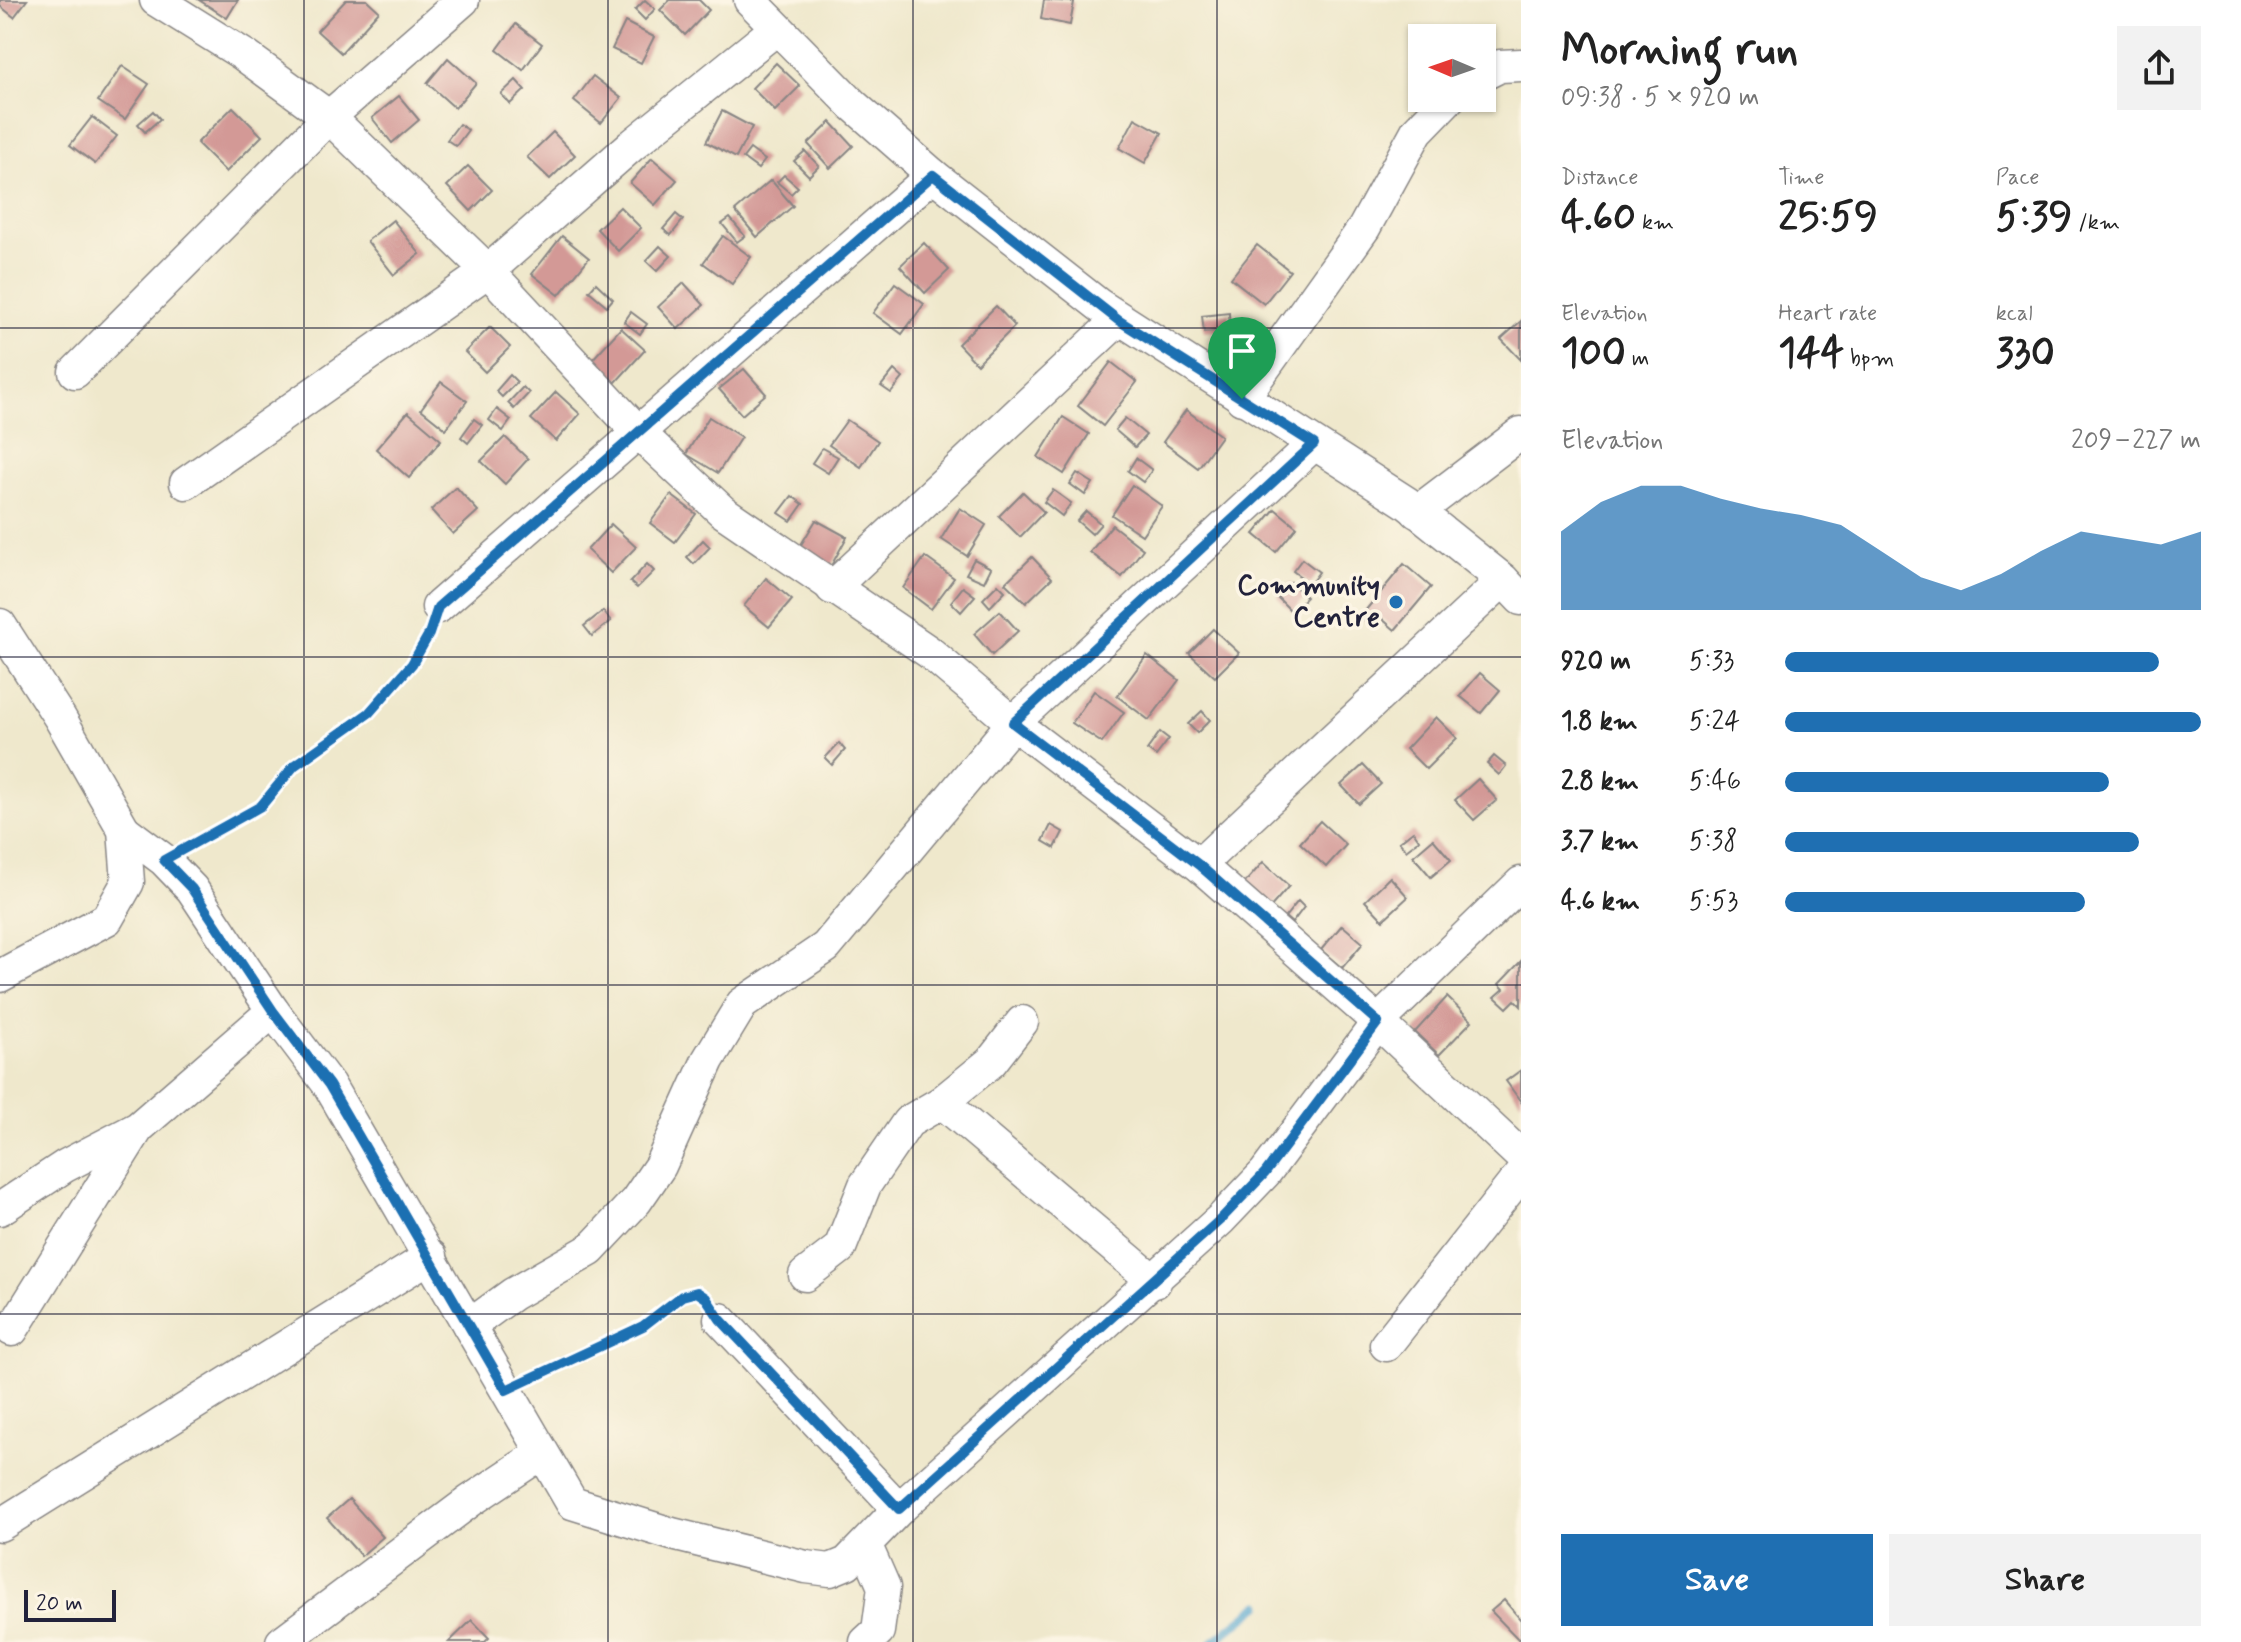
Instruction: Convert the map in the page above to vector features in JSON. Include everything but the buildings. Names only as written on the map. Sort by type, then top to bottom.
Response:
[{"type":"street","points":[[156,0],[244,55],[329,117],[488,271],[638,432],[722,511],[929,652],[1013,723],[1199,865],[1378,1022],[1521,1156]]},
{"type":"street","points":[[75,372],[329,117],[463,0]]},
{"type":"street","points":[[750,0],[853,105],[933,175],[1118,320],[1417,512],[1512,590],[1199,865]]},
{"type":"street","points":[[186,483],[488,271],[631,146],[776,29]]},
{"type":"street","points":[[1496,68],[1521,65]]},
{"type":"street","points":[[1242,399],[1364,228],[1417,131],[1435,112]]},
{"type":"street","points":[[438,607],[933,175]]},
{"type":"street","points":[[832,588],[1118,320]]},
{"type":"street","points":[[1417,512],[1521,433]]},
{"type":"street","points":[[469,1326],[513,1294],[590,1250],[636,1201],[660,1166],[708,1060],[742,1004],[826,947],[1013,723],[1314,444]]},
{"type":"street","points":[[0,625],[60,718],[124,830],[164,860],[192,889],[273,1011],[329,1085],[572,1503],[672,1534],[806,1567],[830,1570],[847,1563],[899,1509],[1155,1282],[1265,1173],[1378,1022],[1521,883]]},
{"type":"street","points":[[0,976],[107,919],[128,882],[124,830]]},
{"type":"street","points":[[0,1209],[65,1166],[138,1128],[273,1011]]},
{"type":"street","points":[[805,1275],[840,1248],[865,1185],[908,1122],[942,1102],[991,1062],[1022,1022]]},
{"type":"street","points":[[942,1102],[1155,1282]]},
{"type":"street","points":[[12,1330],[138,1128]]},
{"type":"street","points":[[1386,1345],[1521,1174]]},
{"type":"street","points":[[0,1525],[431,1256]]},
{"type":"street","points":[[720,1319],[899,1509]]},
{"type":"street","points":[[282,1642],[470,1501],[542,1453]]},
{"type":"street","points":[[866,1546],[884,1587],[878,1631],[866,1642]]},
{"type":"path","points":[[164,860],[261,806],[294,766],[369,713],[412,664],[429,634],[438,607]]},
{"type":"path","points":[[506,1390],[643,1326],[682,1296],[697,1292],[706,1298],[720,1319]]},
{"type":"waterway","points":[[1213,1642],[1260,1605]]},
{"type":"place","name":"Community Centre","points":[[1396,602]]},
{"type":"route","points":[[933,175],[1118,320],[1242,399],[1314,444],[1013,723],[1199,865],[1378,1022],[1265,1173],[1221,1219],[1155,1282],[899,1509],[720,1319],[706,1298],[697,1292],[682,1296],[643,1326],[506,1390],[329,1085],[273,1011],[245,964],[192,889],[164,860],[261,806],[294,766],[320,744],[369,713],[412,664],[429,634],[438,607],[933,175]]}]
